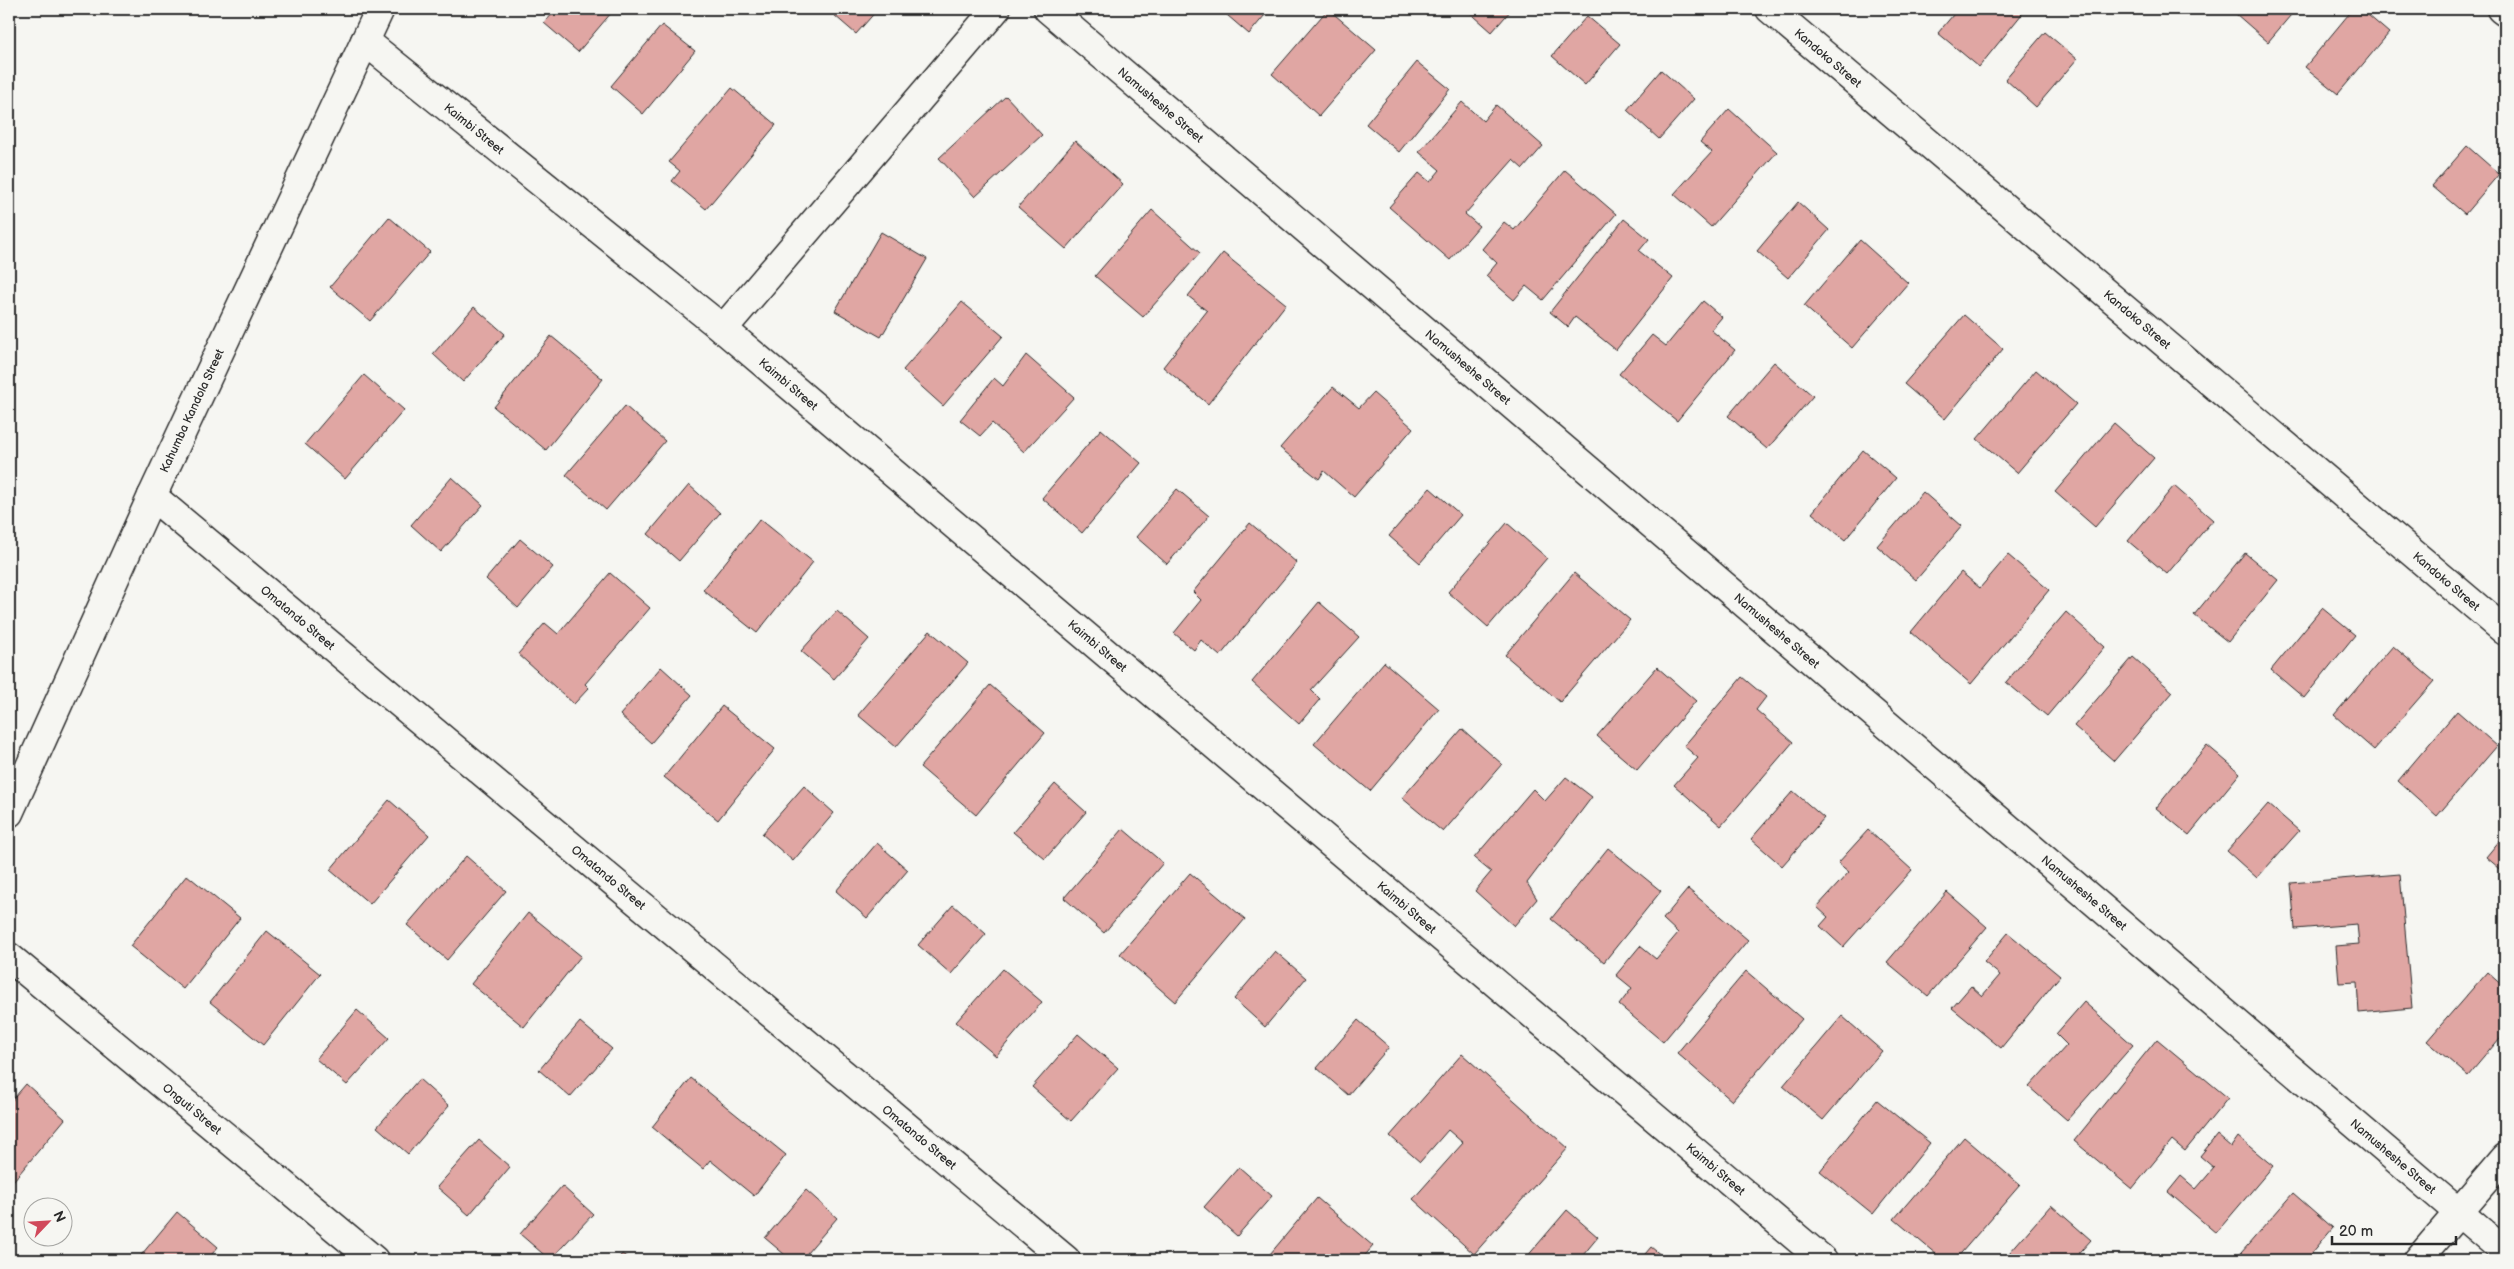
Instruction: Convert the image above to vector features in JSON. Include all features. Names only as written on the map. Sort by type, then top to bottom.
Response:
[{"type":"street","name":"Kahumba Kandola Street","points":[[9,814],[152,496],[380,9]]},
{"type":"street","points":[[722,329],[996,9]]},
{"type":"street","name":"Namusheshe Street","points":[[1048,9],[2505,1252]]},
{"type":"street","name":"Kandoko Street","points":[[1770,9],[2505,631]]},
{"type":"street","points":[[2501,9],[2505,12]]},
{"type":"street","name":"Kaimbi Street","points":[[365,41],[722,329],[1823,1260]]},
{"type":"street","name":"Omatando Street","points":[[152,496],[1066,1260]]},
{"type":"street","name":"Onguti Street","points":[[9,957],[374,1260]]},
{"type":"street","points":[[2418,1260],[2505,1158]]},
{"type":"building","points":[[557,9],[609,9],[612,12],[578,52],[544,23]]},
{"type":"building","points":[[827,9],[878,9],[856,34]]},
{"type":"building","points":[[1220,9],[1270,9],[1249,34]]},
{"type":"building","points":[[1328,9],[1376,50],[1319,116],[1272,74]]},
{"type":"building","points":[[1466,9],[1512,9],[1492,32]]},
{"type":"building","points":[[1958,9],[2026,9],[1979,67],[1938,33]]},
{"type":"building","points":[[2240,9],[2296,9],[2268,42],[2236,14]]},
{"type":"building","points":[[2353,9],[2361,9],[2389,33],[2338,94],[2305,67]]},
{"type":"building","points":[[1587,16],[1620,44],[1585,85],[1552,56]]},
{"type":"building","points":[[662,25],[695,51],[643,114],[611,86]]},
{"type":"building","points":[[2045,32],[2077,59],[2036,107],[2005,79]]},
{"type":"building","points":[[1417,62],[1450,89],[1399,152],[1366,124]]},
{"type":"building","points":[[1661,70],[1694,99],[1659,139],[1627,110]]},
{"type":"building","points":[[732,88],[776,125],[706,209],[672,181],[680,171],[669,162]]},
{"type":"building","points":[[1006,96],[1042,135],[975,197],[939,158]]},
{"type":"building","points":[[1462,102],[1483,121],[1496,105],[1543,146],[1523,169],[1513,160],[1465,214],[1479,226],[1450,260],[1389,207],[1419,173],[1430,182],[1440,170],[1419,152]]},
{"type":"building","points":[[1729,109],[1777,152],[1711,227],[1674,194],[1712,152],[1700,142]]},
{"type":"building","points":[[1075,141],[1123,184],[1066,249],[1018,207]]},
{"type":"building","points":[[2467,146],[2499,174],[2465,214],[2432,186]]},
{"type":"building","points":[[1565,170],[1616,214],[1543,300],[1526,286],[1514,300],[1486,276],[1497,263],[1482,249],[1504,222],[1514,230]]},
{"type":"building","points":[[1798,202],[1829,230],[1788,278],[1757,251]]},
{"type":"building","points":[[1152,210],[1200,253],[1143,317],[1095,276]]},
{"type":"building","points":[[389,217],[430,252],[370,321],[330,287]]},
{"type":"building","points":[[1624,219],[1649,239],[1639,251],[1673,278],[1616,350],[1575,317],[1568,327],[1550,312]]},
{"type":"building","points":[[881,232],[927,259],[881,337],[835,311]]},
{"type":"building","points":[[1860,240],[1908,283],[1852,348],[1804,306]]},
{"type":"building","points":[[1223,253],[1286,304],[1208,404],[1163,367],[1207,311],[1188,296]]},
{"type":"building","points":[[1703,301],[1722,317],[1711,330],[1735,350],[1677,421],[1619,374],[1652,335],[1666,346]]},
{"type":"building","points":[[962,302],[1003,336],[943,406],[903,370]]},
{"type":"building","points":[[474,307],[505,334],[463,382],[433,354]]},
{"type":"building","points":[[1964,315],[2003,349],[1945,419],[1904,384]]},
{"type":"building","points":[[551,336],[603,379],[546,450],[494,407]]},
{"type":"building","points":[[1026,355],[1074,397],[1024,452],[992,423],[980,436],[960,420],[994,378],[1003,386]]},
{"type":"building","points":[[1774,362],[1813,396],[1767,449],[1728,416]]},
{"type":"building","points":[[2036,370],[2076,404],[2017,473],[1977,439]]},
{"type":"building","points":[[364,375],[404,410],[345,479],[305,444]]},
{"type":"building","points":[[1333,387],[1359,408],[1373,393],[1413,428],[1354,497],[1324,471],[1319,479],[1280,448]]},
{"type":"building","points":[[625,406],[665,441],[606,510],[566,475]]},
{"type":"building","points":[[2114,423],[2154,458],[2095,527],[2055,492]]},
{"type":"building","points":[[1101,429],[1141,463],[1082,533],[1042,498]]},
{"type":"building","points":[[1863,450],[1896,478],[1845,540],[1812,513]]},
{"type":"building","points":[[452,477],[483,505],[441,552],[411,525]]},
{"type":"building","points":[[689,485],[720,513],[679,561],[648,534]]},
{"type":"building","points":[[2174,486],[2213,520],[2167,574],[2128,541]]},
{"type":"building","points":[[1430,488],[1461,515],[1420,563],[1389,536]]},
{"type":"building","points":[[1177,489],[1209,516],[1167,564],[1136,537]]},
{"type":"building","points":[[1923,492],[1962,526],[1916,580],[1877,546]]},
{"type":"building","points":[[760,519],[813,562],[757,633],[703,590]]},
{"type":"building","points":[[1250,523],[1297,563],[1220,656],[1201,640],[1194,650],[1174,633],[1201,600],[1193,592]]},
{"type":"building","points":[[1507,523],[1547,558],[1488,627],[1448,592]]},
{"type":"building","points":[[520,539],[553,567],[518,608],[486,579]]},
{"type":"building","points":[[2245,553],[2278,580],[2228,642],[2194,615]]},
{"type":"building","points":[[2008,555],[2049,590],[1971,684],[1911,632],[1961,572],[1980,588]]},
{"type":"building","points":[[610,573],[650,608],[585,684],[589,688],[574,704],[518,654],[545,623],[558,634]]},
{"type":"building","points":[[1574,573],[1630,620],[1560,702],[1505,655]]},
{"type":"building","points":[[1319,602],[1359,637],[1311,690],[1320,699],[1299,724],[1252,682]]},
{"type":"building","points":[[2322,608],[2355,635],[2304,698],[2271,670]]},
{"type":"building","points":[[837,611],[869,639],[834,679],[801,651]]},
{"type":"building","points":[[2066,612],[2105,647],[2047,716],[2006,682]]},
{"type":"building","points":[[930,631],[968,663],[896,747],[858,715]]},
{"type":"building","points":[[2393,646],[2434,681],[2374,750],[2334,715]]},
{"type":"building","points":[[2133,657],[2173,692],[2114,761],[2074,726]]},
{"type":"building","points":[[1384,662],[1439,709],[1370,791],[1314,744]]},
{"type":"building","points":[[661,667],[692,695],[651,743],[620,715]]},
{"type":"building","points":[[1657,667],[1696,701],[1637,770],[1597,736]]},
{"type":"building","points":[[1742,677],[1766,697],[1756,710],[1793,742],[1721,826],[1674,785],[1698,758],[1684,746]]},
{"type":"building","points":[[990,685],[1045,733],[976,815],[920,767]]},
{"type":"building","points":[[722,706],[775,749],[718,820],[664,777]]},
{"type":"building","points":[[2457,711],[2497,746],[2437,816],[2398,781]]},
{"type":"building","points":[[1462,729],[1502,764],[1443,832],[1402,798]]},
{"type":"building","points":[[2207,745],[2240,773],[2189,835],[2156,808]]},
{"type":"building","points":[[1566,777],[1592,797],[1527,883],[1537,899],[1514,926],[1475,891],[1491,872],[1474,858],[1533,789],[1545,801]]},
{"type":"building","points":[[1055,784],[1086,812],[1045,859],[1013,832]]},
{"type":"building","points":[[804,786],[834,813],[793,861],[762,834]]},
{"type":"building","points":[[1793,791],[1824,818],[1782,866],[1751,839]]},
{"type":"building","points":[[389,800],[429,835],[370,904],[330,870]]},
{"type":"building","points":[[2268,804],[2299,831],[2257,878],[2227,851]]},
{"type":"building","points":[[1123,829],[1163,863],[1104,933],[1064,898]]},
{"type":"building","points":[[1868,830],[1912,870],[1843,947],[1820,926],[1828,917],[1817,907],[1849,872],[1838,863]]},
{"type":"building","points":[[2505,834],[2505,873],[2486,857]]},
{"type":"building","points":[[877,843],[908,870],[867,918],[836,891]]},
{"type":"building","points":[[1608,848],[1661,891],[1604,962],[1551,919]]},
{"type":"building","points":[[466,856],[506,891],[447,960],[407,925]]},
{"type":"building","points":[[1190,873],[1245,919],[1175,1002],[1120,954]]},
{"type":"building","points":[[2400,874],[2412,1008],[2359,1013],[2357,982],[2339,983],[2336,946],[2359,944],[2357,924],[2295,929],[2291,883]]},
{"type":"building","points":[[187,875],[240,918],[183,989],[130,946]]},
{"type":"building","points":[[1688,889],[1748,940],[1663,1042],[1619,1005],[1632,988],[1616,975],[1640,946],[1656,959],[1678,933],[1663,919]]},
{"type":"building","points":[[1947,892],[1987,927],[1928,996],[1887,962]]},
{"type":"building","points":[[953,905],[986,934],[951,974],[918,945]]},
{"type":"building","points":[[528,913],[581,956],[524,1027],[471,984]]},
{"type":"building","points":[[267,931],[320,974],[263,1045],[210,1002]]},
{"type":"building","points":[[2008,933],[2060,976],[2001,1048],[1952,1008],[1971,986],[1982,996],[2000,975],[1984,962]]},
{"type":"building","points":[[1275,951],[1306,978],[1265,1027],[1234,999]]},
{"type":"building","points":[[1003,969],[1042,1002],[996,1056],[956,1022]]},
{"type":"building","points":[[1746,971],[1802,1019],[1732,1101],[1677,1053]]},
{"type":"building","points":[[2487,972],[2505,988],[2505,1032],[2468,1076],[2427,1041]]},
{"type":"building","points":[[2084,1002],[2133,1045],[2067,1120],[2029,1087],[2067,1045],[2056,1034]]},
{"type":"building","points":[[357,1010],[389,1038],[347,1085],[316,1059]]},
{"type":"building","points":[[1842,1016],[1882,1051],[1823,1120],[1783,1086]]},
{"type":"building","points":[[1358,1020],[1389,1047],[1348,1095],[1317,1068]]},
{"type":"building","points":[[580,1022],[612,1049],[570,1097],[539,1070]]},
{"type":"building","points":[[1078,1034],[1118,1068],[1071,1121],[1032,1087]]},
{"type":"building","points":[[2157,1039],[2228,1098],[2185,1151],[2172,1140],[2132,1189],[2074,1141]]},
{"type":"building","points":[[1462,1054],[1568,1148],[1474,1254],[1413,1199],[1463,1143],[1448,1130],[1420,1162],[1390,1136]]},
{"type":"building","points":[[691,1078],[786,1155],[754,1196],[710,1160],[703,1169],[652,1127]]},
{"type":"building","points":[[419,1079],[449,1106],[408,1154],[377,1127]]},
{"type":"building","points":[[26,1084],[65,1119],[9,1186],[9,1104]]},
{"type":"building","points":[[1877,1100],[1930,1143],[1873,1214],[1820,1171]]},
{"type":"building","points":[[2217,1135],[2231,1147],[2238,1137],[2273,1166],[2216,1233],[2168,1192],[2181,1176],[2196,1189],[2214,1168],[2200,1156]]},
{"type":"building","points":[[1964,1137],[2020,1185],[1955,1260],[1943,1260],[1894,1219]]},
{"type":"building","points":[[479,1140],[510,1167],[469,1215],[437,1187]]},
{"type":"building","points":[[1239,1167],[1272,1196],[1237,1236],[1204,1207]]},
{"type":"building","points":[[562,1186],[593,1214],[550,1260],[520,1234]]},
{"type":"building","points":[[806,1190],[837,1218],[801,1260],[791,1260],[765,1238]]},
{"type":"building","points":[[2293,1193],[2333,1228],[2306,1260],[2235,1260]]},
{"type":"building","points":[[1317,1198],[1373,1246],[1361,1260],[1265,1260]]},
{"type":"building","points":[[2051,1205],[2091,1240],[2073,1260],[2003,1260]]},
{"type":"building","points":[[1567,1210],[1598,1237],[1579,1260],[1528,1260],[1526,1258]]},
{"type":"building","points":[[177,1212],[218,1247],[207,1260],[137,1260]]},
{"type":"building","points":[[1651,1247],[1667,1260],[1640,1260]]},
{"type":"building","points":[[622,1254],[631,1260],[617,1260]]}]
